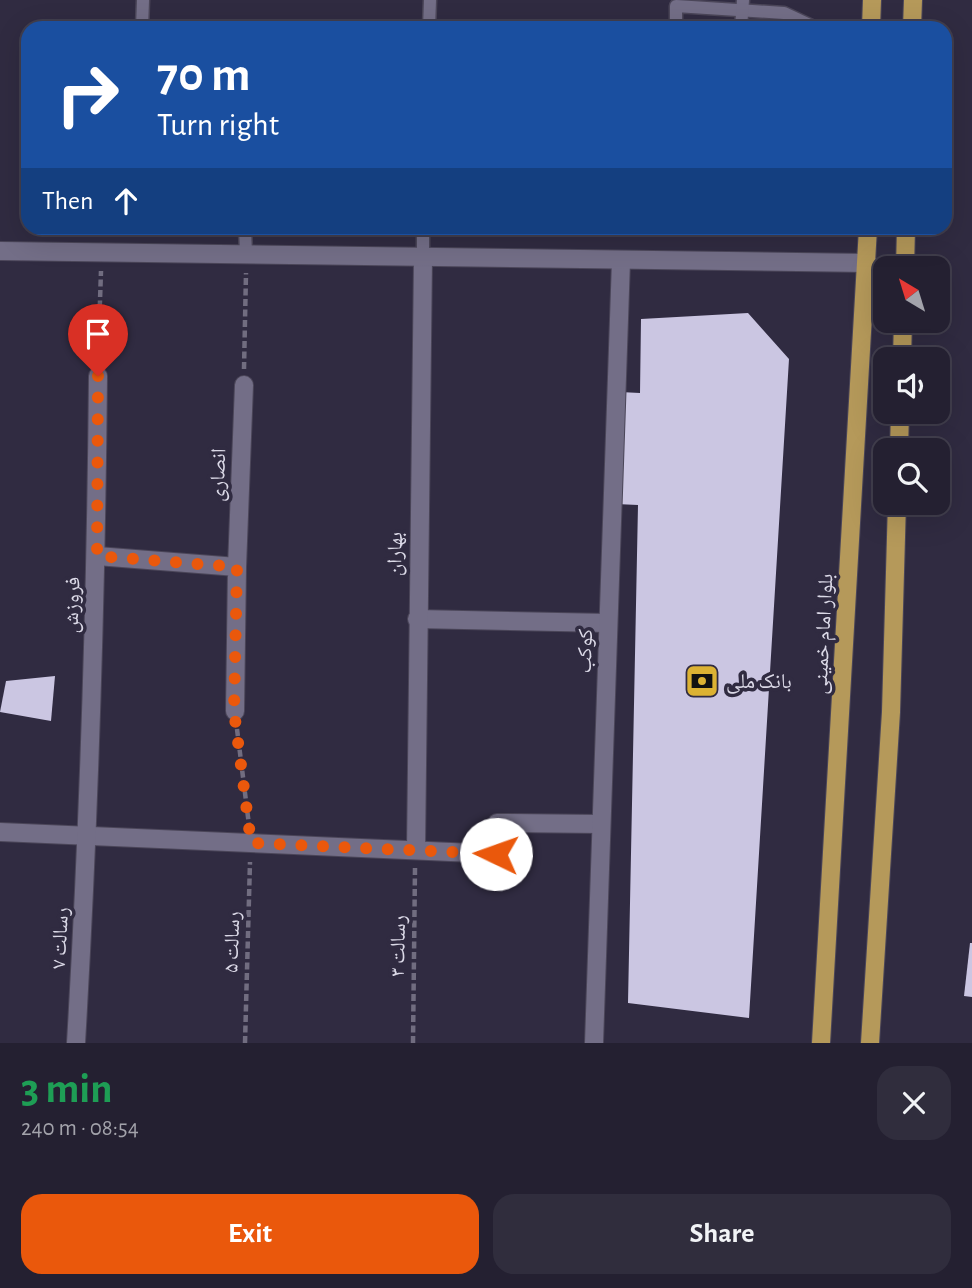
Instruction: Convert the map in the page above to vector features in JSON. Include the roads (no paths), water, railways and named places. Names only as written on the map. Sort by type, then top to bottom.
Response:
[{"type":"main road","points":[[871,21],[872,0]]},
{"type":"main road","points":[[912,21],[913,0]]},
{"type":"main road","name":"بلوار امام خمینی","points":[[821,1043],[868,235]]},
{"type":"main road","points":[[905,256],[906,235]]},
{"type":"main road","points":[[870,1043],[891,712],[897,515]]},
{"type":"street","points":[[0,251],[868,263]]},
{"type":"street","name":"بهاران","points":[[416,850],[423,258]]},
{"type":"street","name":"کوکب","points":[[594,1043],[621,261]]},
{"type":"street","name":"فروزش","points":[[88,835],[97,556],[98,376]]},
{"type":"street","name":"انصاری","points":[[234,711],[244,385]]},
{"type":"street","points":[[97,556],[237,567]]},
{"type":"street","points":[[417,620],[608,623]]},
{"type":"street","points":[[0,832],[496,854],[497,823],[601,824]]},
{"type":"street","name":"رسالت ۷","points":[[76,1043],[88,835]]},
{"type":"lane","points":[[142,21],[143,0]]},
{"type":"lane","points":[[429,21],[430,0]]},
{"type":"lane","points":[[676,21],[676,6],[743,5],[784,13],[802,21]]},
{"type":"lane","points":[[245,235],[246,254]]},
{"type":"lane","points":[[423,235],[423,258]]},
{"type":"place","name":"بانک ملی","points":[[702,681]]}]
